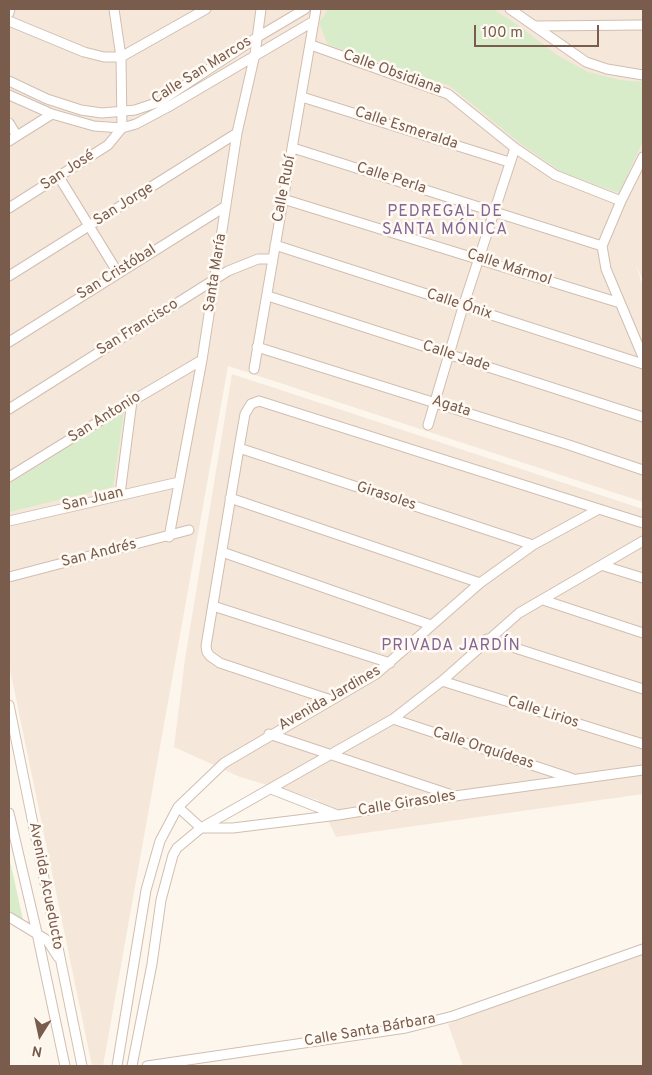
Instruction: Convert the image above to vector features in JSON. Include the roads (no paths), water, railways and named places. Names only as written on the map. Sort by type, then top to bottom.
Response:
[{"type":"street","points":[[9,13],[10,9]]},
{"type":"street","points":[[114,9],[121,57],[122,128]]},
{"type":"street","points":[[9,21],[84,52],[104,57],[121,57],[206,9]]},
{"type":"street","name":"Santa María","points":[[169,537],[202,360],[237,133],[254,54],[261,9]]},
{"type":"street","name":"Calle San Marcos","points":[[9,81],[48,99],[81,110],[102,113],[123,112],[159,102],[256,38],[305,9]]},
{"type":"street","name":"Calle Rubí","points":[[254,369],[316,9]]},
{"type":"street","points":[[510,9],[586,62],[607,69],[643,75]]},
{"type":"street","points":[[254,54],[314,21]]},
{"type":"street","points":[[536,26],[643,24]]},
{"type":"street","name":"Calle Obsidiana","points":[[311,45],[448,94],[514,148],[568,181],[622,201]]},
{"type":"street","name":"Calle San Marcos","points":[[9,95],[52,114],[94,126],[122,128],[150,117],[254,54]]},
{"type":"street","name":"Calle Esmeralda","points":[[302,97],[509,162]]},
{"type":"street","points":[[9,123],[13,139],[52,114]]},
{"type":"street","name":"San José","points":[[9,208],[108,145],[122,128]]},
{"type":"street","name":"San Jorge","points":[[9,276],[237,133]]},
{"type":"street","name":"Calle Perla","points":[[293,148],[602,246]]},
{"type":"street","points":[[428,425],[463,306],[514,148]]},
{"type":"street","points":[[643,158],[602,246],[606,269],[643,357]]},
{"type":"street","points":[[59,177],[118,273]]},
{"type":"street","name":"Calle Mármol","points":[[283,199],[620,303]]},
{"type":"street","name":"San Cristóbal","points":[[9,342],[226,206]]},
{"type":"street","name":"Calle Ónix","points":[[275,245],[643,364]]},
{"type":"street","name":"San Francisco","points":[[9,409],[243,263],[272,258]]},
{"type":"street","name":"Calle Jade","points":[[268,296],[643,418]]},
{"type":"street","name":"Agata","points":[[257,347],[643,470]]},
{"type":"street","name":"San Antonio","points":[[9,477],[132,400],[202,360]]},
{"type":"street","points":[[120,494],[132,400]]},
{"type":"street","points":[[331,700],[214,660],[206,646],[245,414],[251,404],[259,401],[643,523]]},
{"type":"street","name":"Girasoles","points":[[239,448],[533,545]]},
{"type":"street","name":"San Juan","points":[[9,520],[179,482]]},
{"type":"street","points":[[230,498],[480,583]]},
{"type":"street","name":"Avenida Jardines","points":[[117,1066],[146,890],[160,841],[178,807],[224,763],[390,663],[480,583],[533,545],[599,509]]},
{"type":"street","name":"San Andrés","points":[[9,577],[169,537],[189,530]]},
{"type":"street","points":[[132,1066],[152,964],[161,900],[173,855],[201,828],[271,790],[393,719],[442,681],[487,639],[519,614],[604,566],[643,541]]},
{"type":"street","points":[[222,552],[431,625]]},
{"type":"street","points":[[604,566],[643,578]]},
{"type":"street","points":[[543,600],[643,634]]},
{"type":"street","points":[[213,606],[390,663]]},
{"type":"street","points":[[487,639],[643,689]]},
{"type":"street","name":"Calle Lirios","points":[[442,681],[643,744]]},
{"type":"street","name":"Avenida Acueducto","points":[[9,705],[82,1066]]},
{"type":"street","name":"Calle Orquídeas","points":[[393,719],[574,779]]},
{"type":"street","points":[[270,734],[455,796]]},
{"type":"street","name":"Calle Girasoles","points":[[201,828],[233,828],[338,815],[455,796],[643,770]]},
{"type":"street","points":[[271,790],[338,815]]},
{"type":"street","points":[[178,807],[201,828]]},
{"type":"street","name":"Avenida Acueducto","points":[[9,813],[65,1066]]},
{"type":"street","points":[[9,917],[47,940],[61,963]]},
{"type":"street","name":"Calle Santa Bárbara","points":[[147,1066],[406,1028],[453,1016],[643,949]]},
{"type":"district","name":"PEDREGAL DE SANTA MÓNICA","points":[[445,222]]},
{"type":"district","name":"PRIVADA JARDÍN","points":[[451,647]]}]
